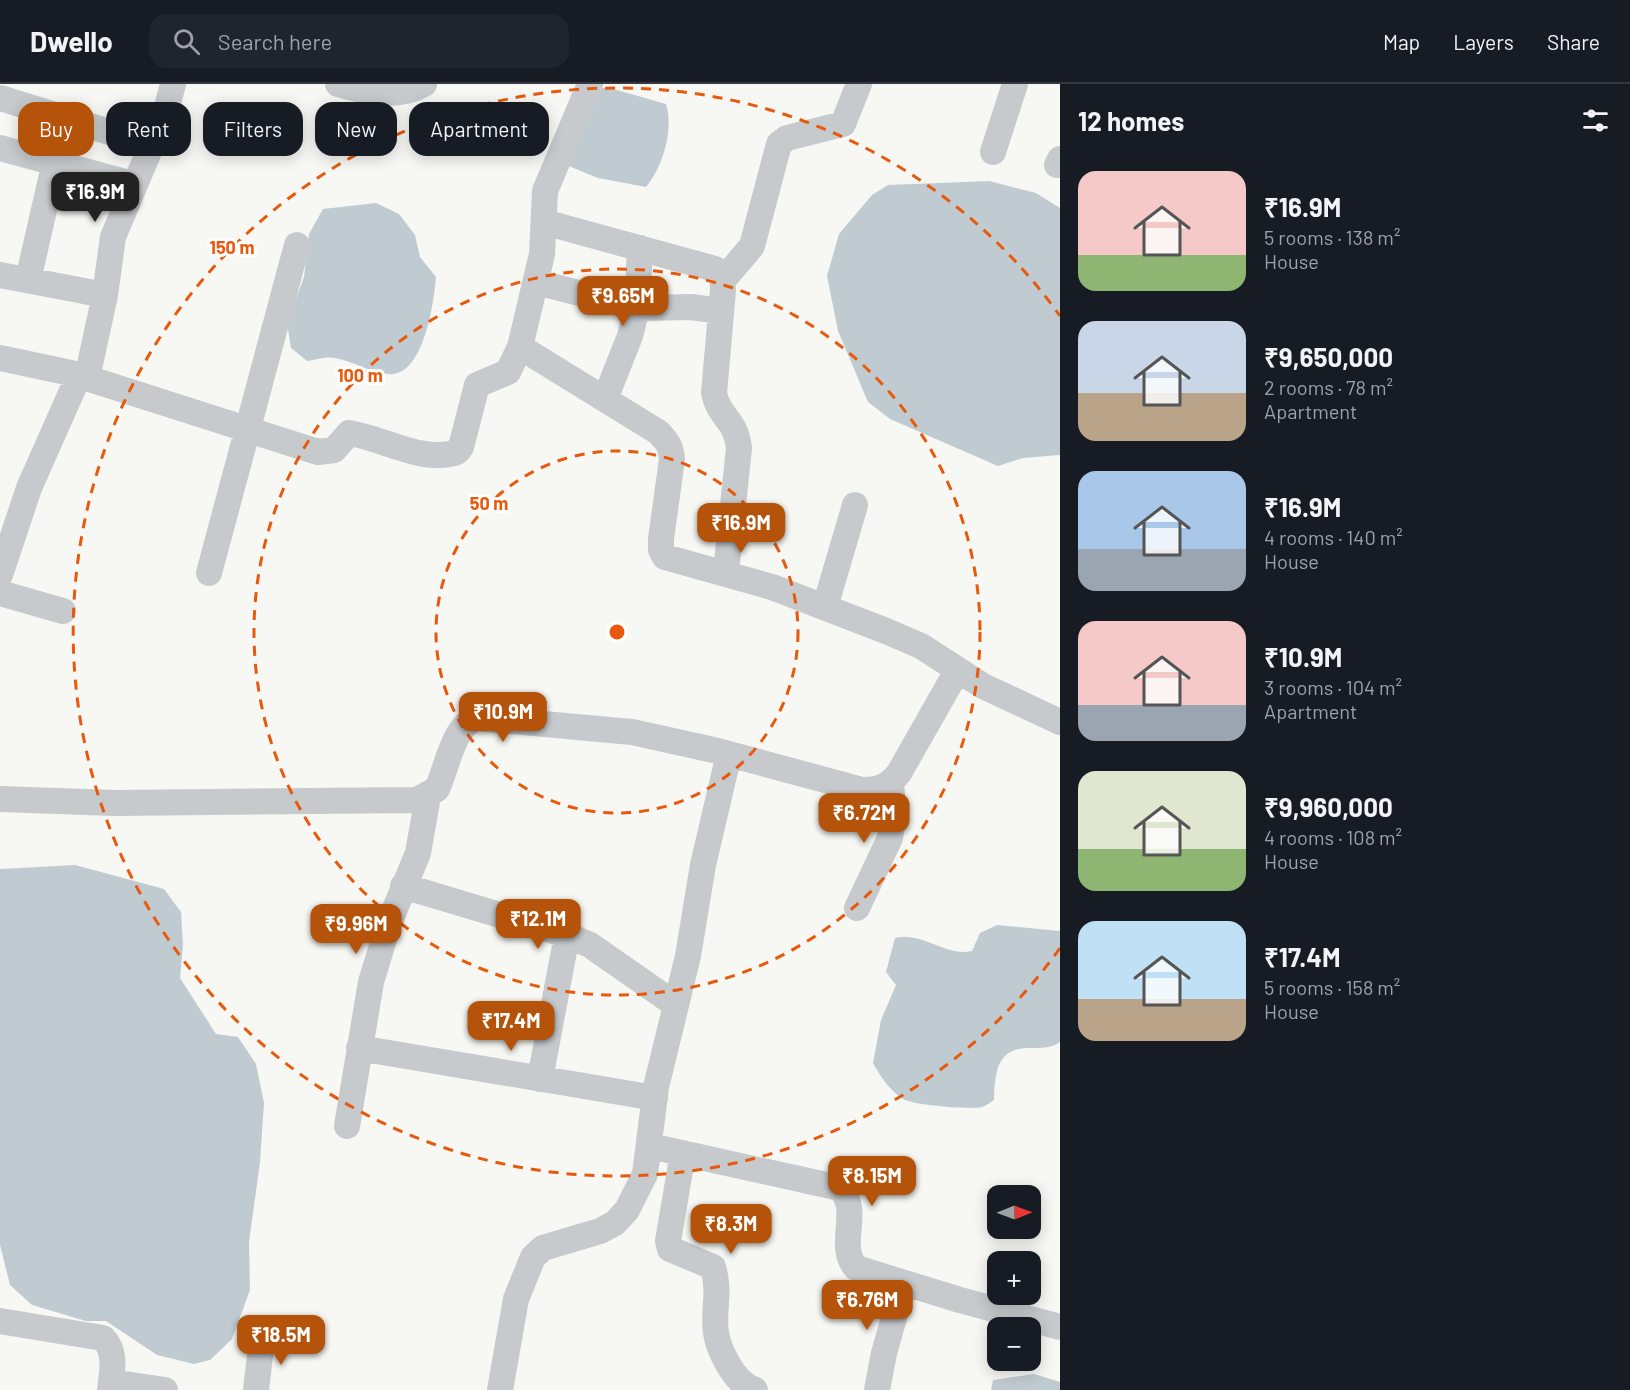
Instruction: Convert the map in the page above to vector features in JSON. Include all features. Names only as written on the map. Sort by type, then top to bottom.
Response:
[{"type":"street","points":[[168,102],[173,84]]},
{"type":"street","points":[[338,84],[401,92],[424,84]]},
{"type":"street","points":[[0,358],[83,377],[248,431],[324,453],[334,450],[341,439],[349,433],[416,451],[452,453],[461,447],[477,385],[508,372],[520,347],[542,254],[545,191],[590,84]]},
{"type":"street","points":[[726,572],[739,448],[737,432],[716,404],[714,393],[724,279],[753,246],[779,144],[787,138],[843,124],[859,84]]},
{"type":"street","points":[[993,152],[1015,84]]},
{"type":"street","points":[[0,98],[18,104]]},
{"type":"street","points":[[0,148],[133,184]]},
{"type":"street","points":[[28,280],[56,156]]},
{"type":"street","points":[[0,575],[29,488],[83,377],[105,295],[113,237],[146,156]]},
{"type":"street","points":[[544,222],[715,269],[724,279]]},
{"type":"street","points":[[209,573],[297,245]]},
{"type":"street","points":[[605,399],[630,336],[637,308],[640,248]]},
{"type":"street","points":[[0,275],[105,295]]},
{"type":"street","points":[[536,282],[637,308],[691,307],[721,311]]},
{"type":"street","points":[[520,347],[658,432],[671,447],[672,459],[661,539],[661,550],[665,556],[674,561],[726,572],[825,607],[921,646],[957,671],[1060,722]]},
{"type":"street","points":[[825,607],[855,505]]},
{"type":"street","points":[[0,593],[63,611]]},
{"type":"street","points":[[0,799],[115,803],[417,800],[437,789],[459,732],[467,721],[477,718],[632,732],[729,754],[862,790],[879,790],[891,783],[957,671]]},
{"type":"street","points":[[500,1390],[516,1299],[530,1262],[543,1248],[600,1231],[615,1222],[637,1192],[645,1174],[655,1098],[729,754]]},
{"type":"street","points":[[857,908],[890,838],[894,813],[891,783]]},
{"type":"street","points":[[347,1126],[371,982],[404,886],[418,853],[428,796]]},
{"type":"street","points":[[404,886],[567,935],[590,945],[676,1005]]},
{"type":"street","points":[[540,1079],[567,935]]},
{"type":"street","points":[[359,1048],[655,1098]]},
{"type":"street","points":[[650,1146],[840,1188],[848,1196],[850,1205],[848,1248],[850,1260],[856,1268],[1060,1327]]},
{"type":"street","points":[[683,1153],[668,1241],[670,1249],[713,1267],[715,1339],[733,1373],[746,1386],[754,1390]]},
{"type":"street","points":[[877,1390],[884,1353],[903,1283]]},
{"type":"street","points":[[0,1321],[103,1338],[110,1345],[111,1386],[165,1390]]},
{"type":"street","points":[[256,1390],[262,1338]]},
{"type":"shaded area","points":[[596,88],[610,88],[666,104],[668,136],[662,159],[646,187],[598,178],[566,165]]},
{"type":"shaded area","points":[[989,181],[1036,193],[1060,208],[1060,455],[1023,458],[998,466],[890,419],[868,402],[838,331],[827,276],[839,234],[872,195],[888,185]]},
{"type":"shaded area","points":[[376,203],[399,214],[415,235],[420,257],[436,277],[433,303],[425,336],[410,364],[400,372],[388,374],[375,372],[335,358],[307,361],[291,348],[287,323],[304,277],[309,234],[323,209]]},
{"type":"shaded area","points":[[75,865],[164,889],[181,912],[183,945],[180,978],[216,1034],[238,1037],[256,1064],[264,1103],[260,1162],[249,1242],[250,1290],[232,1339],[210,1360],[194,1364],[157,1355],[106,1321],[86,1321],[32,1305],[10,1285],[0,1245],[0,869]]},
{"type":"shaded area","points":[[997,925],[1060,931],[1060,1042],[1047,1047],[1021,1048],[1005,1056],[997,1070],[994,1100],[984,1106],[966,1108],[941,1106],[903,1099],[886,1083],[873,1063],[881,1020],[896,985],[886,972],[895,938],[915,938],[952,951],[972,951],[980,933]]},
{"type":"shaded area","points":[[1034,1374],[1060,1382],[1060,1390],[991,1390],[993,1380]]}]
